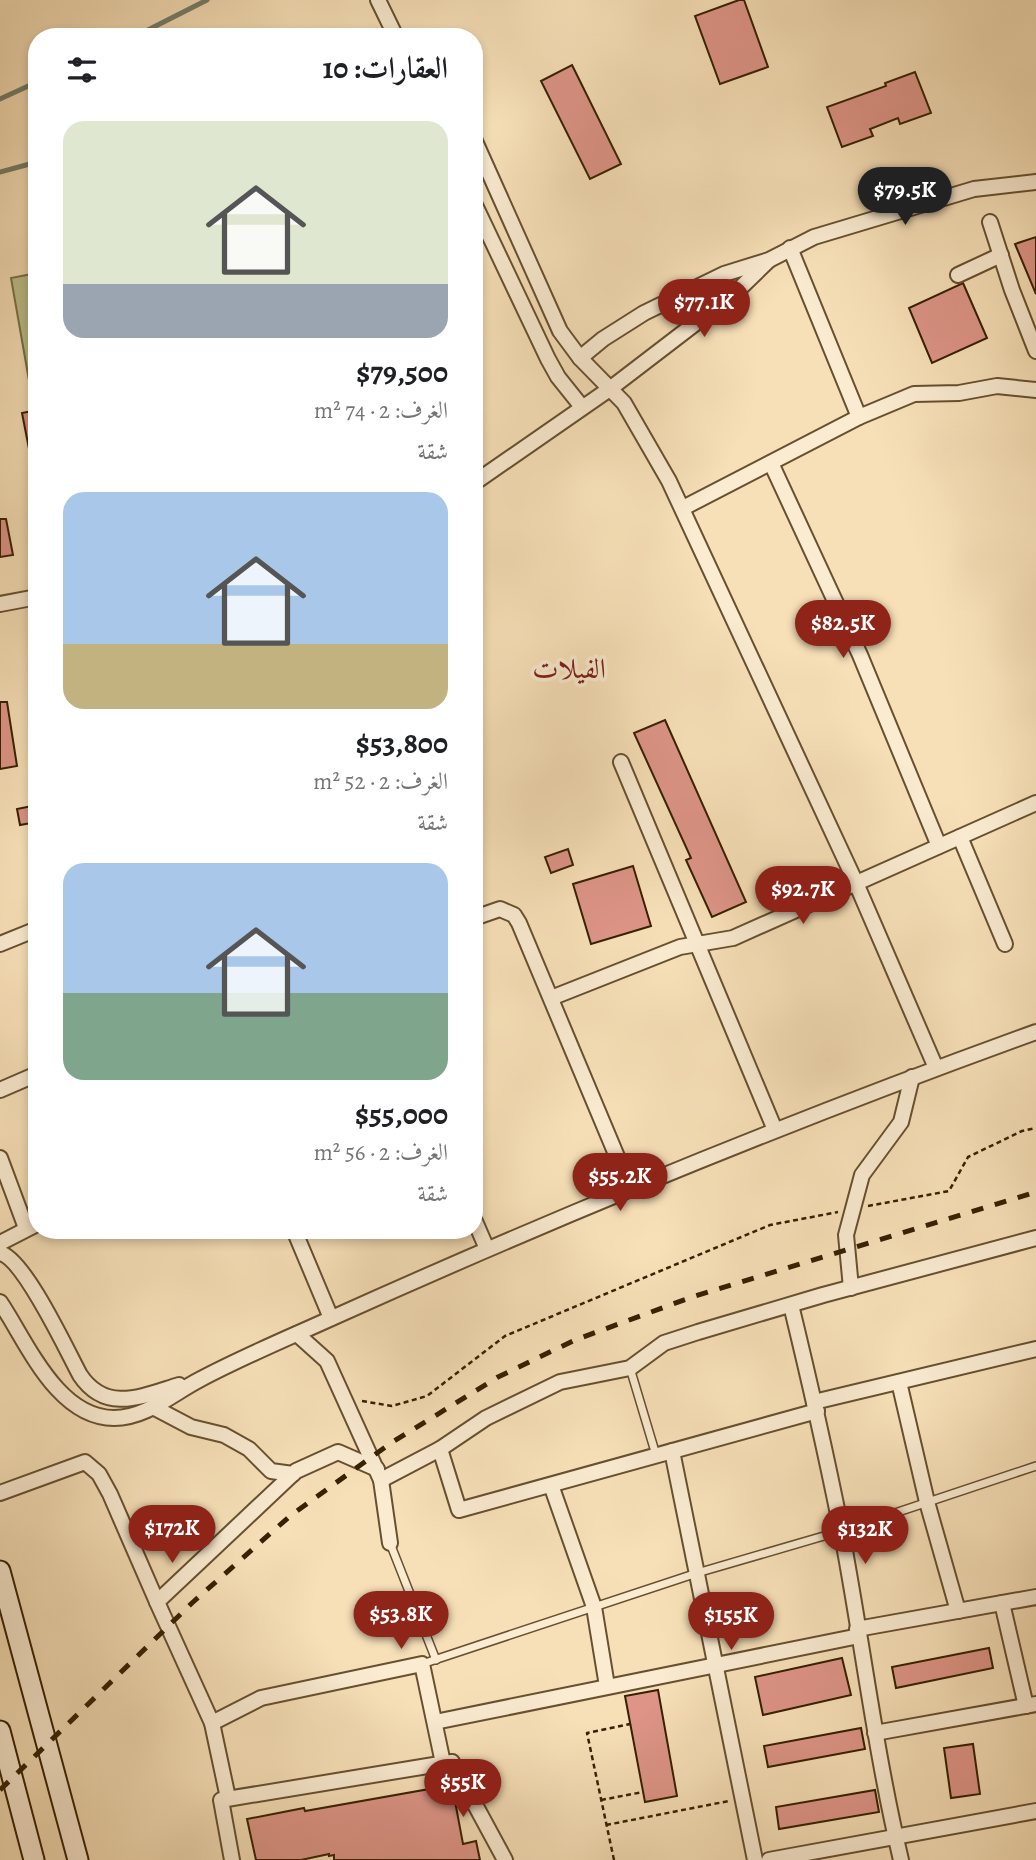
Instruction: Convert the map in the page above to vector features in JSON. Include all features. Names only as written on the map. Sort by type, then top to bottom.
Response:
[{"type":"main road","points":[[0,1571],[78,1860]]},
{"type":"main road","points":[[0,1731],[34,1860]]},
{"type":"street","points":[[378,0],[392,28]]},
{"type":"street","points":[[483,159],[561,331],[580,358],[611,388],[640,428],[682,508],[856,883],[936,1068]]},
{"type":"street","points":[[580,358],[603,339],[644,313],[724,274],[769,260],[790,248],[840,229],[974,189],[1036,182]]},
{"type":"street","points":[[483,222],[548,359],[558,377],[582,407]]},
{"type":"street","points":[[990,222],[1036,351]]},
{"type":"street","points":[[790,248],[859,417]]},
{"type":"street","points":[[958,275],[1001,255]]},
{"type":"street","points":[[483,477],[611,388],[735,293],[769,260]]},
{"type":"street","points":[[682,508],[859,417],[914,394],[959,393],[997,386],[1036,390]]},
{"type":"street","points":[[771,463],[860,655],[939,846]]},
{"type":"street","points":[[0,604],[28,599]]},
{"type":"street","points":[[621,762],[775,1130]]},
{"type":"street","points":[[551,998],[680,947],[733,938],[1036,803]]},
{"type":"street","points":[[960,837],[1005,944]]},
{"type":"street","points":[[483,915],[500,909],[514,915],[631,1190]]},
{"type":"street","points":[[0,944],[28,933]]},
{"type":"street","points":[[0,1301],[67,1401],[89,1413],[113,1418],[138,1414],[198,1380],[487,1249],[775,1130],[1036,1032]]},
{"type":"street","points":[[851,1288],[846,1235],[862,1175],[901,1122],[912,1077]]},
{"type":"street","points":[[0,1090],[28,1078]]},
{"type":"street","points":[[0,1158],[28,1218]]},
{"type":"street","points":[[0,1243],[28,1228]]},
{"type":"street","points":[[158,1602],[293,1474],[338,1452],[379,1474],[440,1450],[486,1418],[560,1382],[630,1368],[664,1343],[851,1288],[1036,1238]]},
{"type":"street","points":[[298,1239],[331,1318]]},
{"type":"street","points":[[483,1239],[487,1249]]},
{"type":"street","points":[[0,1253],[6,1254],[16,1263],[37,1295],[80,1375],[98,1393],[113,1399],[135,1398],[198,1380]]},
{"type":"street","points":[[791,1305],[841,1531],[875,1733],[901,1860]]},
{"type":"street","points":[[297,1334],[327,1361],[379,1474],[390,1543]]},
{"type":"street","points":[[440,1450],[459,1510],[672,1451],[899,1382],[1036,1349]]},
{"type":"street","points":[[899,1382],[927,1502],[958,1611]]},
{"type":"street","points":[[153,1407],[191,1427],[224,1434],[249,1449],[271,1471],[293,1474]]},
{"type":"street","points":[[672,1451],[755,1860]]},
{"type":"street","points":[[0,1493],[85,1462],[99,1475],[110,1494],[212,1723],[228,1798]]},
{"type":"street","points":[[551,1485],[594,1607],[607,1686]]},
{"type":"street","points":[[435,1722],[958,1611],[1036,1597]]},
{"type":"street","points":[[875,1733],[1031,1705],[1002,1603]]},
{"type":"street","points":[[212,1723],[261,1698],[429,1662],[435,1722],[443,1763]]},
{"type":"street","points":[[232,1860],[221,1800],[452,1762],[506,1860]]},
{"type":"street","points":[[769,1860],[1036,1811]]},
{"type":"lane","points":[[630,1368],[656,1455]]},
{"type":"lane","points":[[390,1543],[429,1662],[697,1573],[841,1531],[1036,1466]]},
{"type":"path","points":[[345,1399],[392,1406],[428,1396],[505,1336],[770,1225],[949,1191],[968,1157],[1022,1131],[1036,1129]]},
{"type":"path","points":[[614,1860],[587,1733],[630,1724]]},
{"type":"path","points":[[601,1800],[643,1791]]},
{"type":"path","points":[[606,1825],[743,1798]]},
{"type":"green space","points":[[28,275],[28,375],[11,278]]},
{"type":"building","points":[[744,0],[768,67],[720,84],[695,16]]},
{"type":"building","points":[[572,65],[621,164],[590,179],[541,81]]},
{"type":"building","points":[[915,72],[931,113],[900,124],[898,118],[870,129],[873,136],[842,147],[827,107],[886,86],[885,83]]},
{"type":"building","points":[[1036,237],[1036,294],[1015,244]]},
{"type":"building","points":[[963,283],[987,338],[932,363],[909,308]]},
{"type":"building","points":[[28,412],[28,444],[22,413]]},
{"type":"building","points":[[0,519],[6,519],[13,555],[0,557]]},
{"type":"building","points":[[0,702],[7,702],[17,766],[0,769]]},
{"type":"building","points":[[665,720],[746,902],[712,917],[686,860],[691,858],[634,733]]},
{"type":"building","points":[[28,807],[28,824],[20,825],[17,809]]},
{"type":"building","points":[[568,849],[573,865],[551,873],[545,857]]},
{"type":"building","points":[[633,866],[651,926],[591,944],[573,884]]},
{"type":"building","points":[[989,1648],[993,1668],[896,1688],[892,1667]]},
{"type":"building","points":[[842,1658],[851,1695],[763,1715],[755,1677]]},
{"type":"building","points":[[658,1690],[677,1796],[645,1802],[625,1696]]},
{"type":"building","points":[[861,1728],[865,1749],[768,1767],[764,1746]]},
{"type":"building","points":[[973,1744],[980,1794],[951,1798],[944,1748]]},
{"type":"building","points":[[452,1785],[463,1844],[476,1841],[480,1860],[334,1860],[334,1855],[329,1854],[301,1860],[256,1860],[247,1819]]},
{"type":"building","points":[[875,1790],[879,1812],[779,1829],[776,1807]]},
{"type":"waterway","points":[[152,28],[207,0]]},
{"type":"waterway","points":[[0,99],[28,86]]},
{"type":"waterway","points":[[0,172],[28,164]]},
{"type":"railway","points":[[0,1790],[192,1603],[290,1516],[391,1443],[498,1377],[575,1340],[692,1297],[1036,1192]]},
{"type":"district","name":"الفيلات","points":[[569,669]]}]
